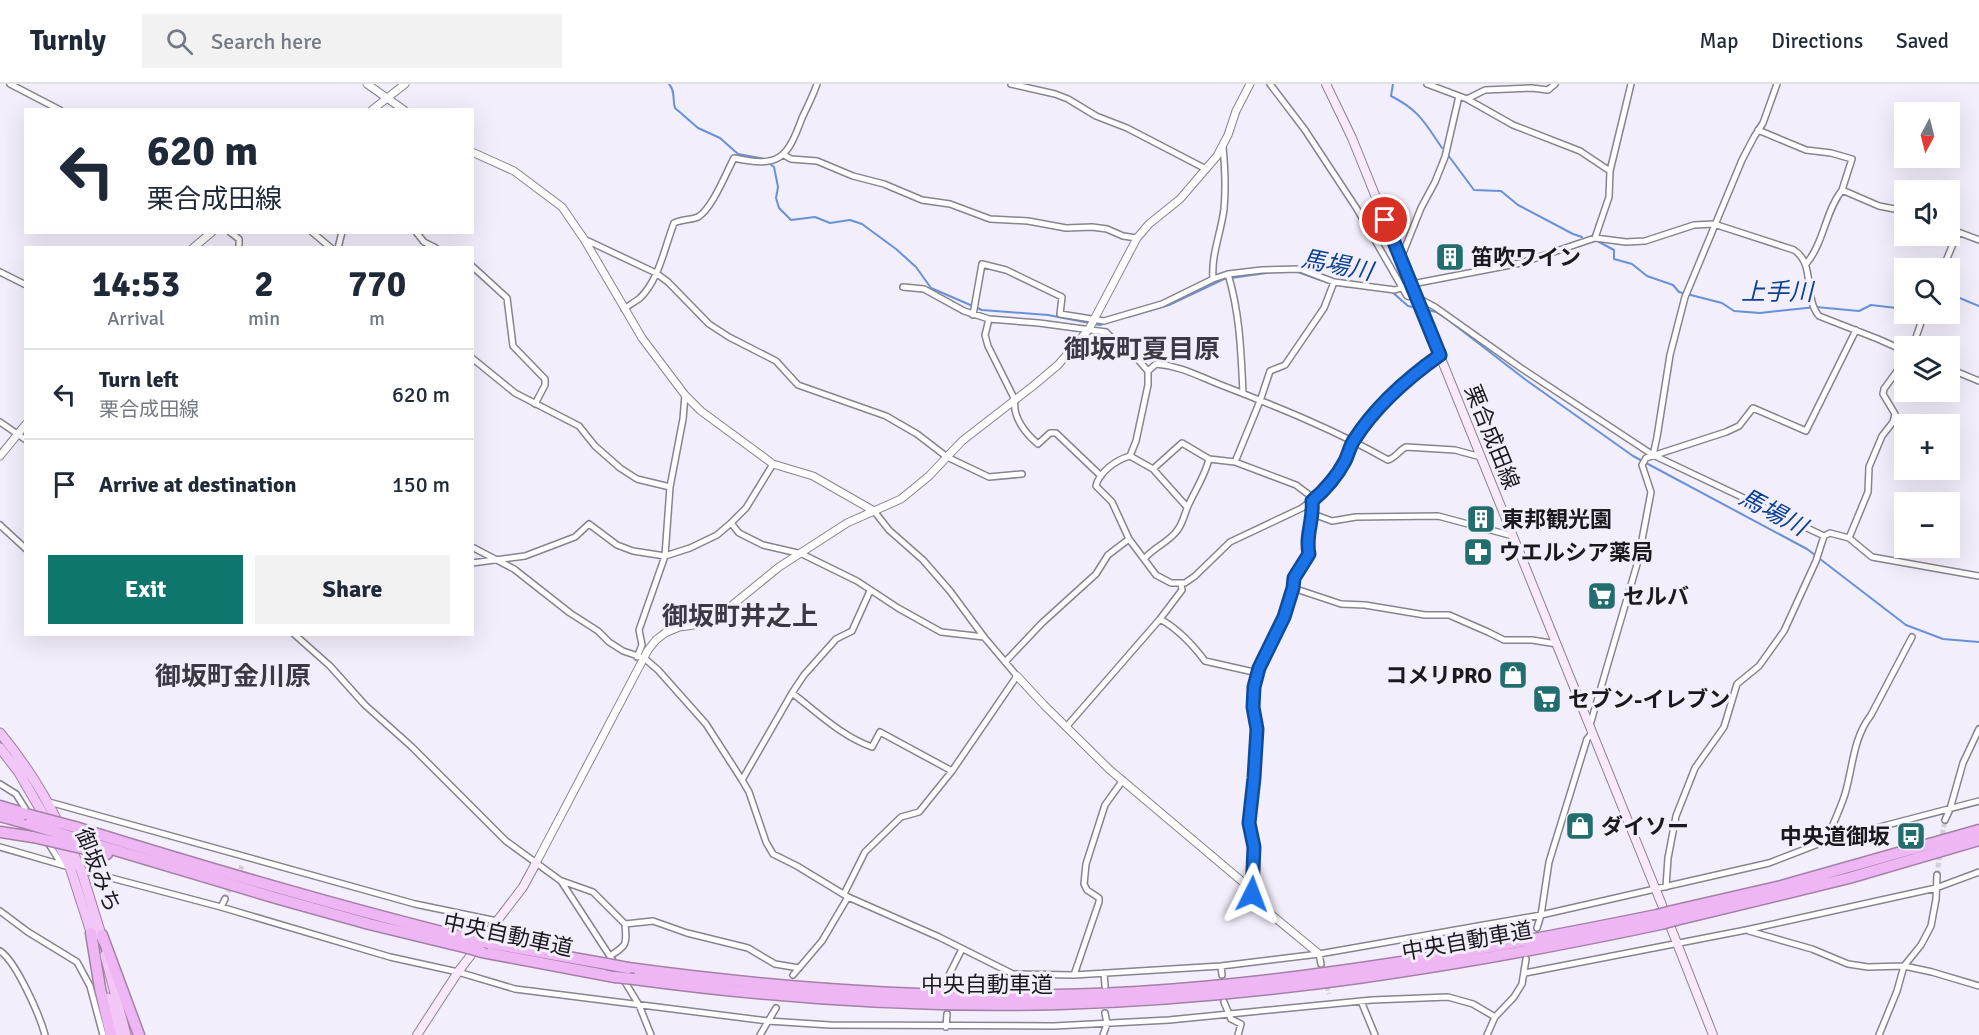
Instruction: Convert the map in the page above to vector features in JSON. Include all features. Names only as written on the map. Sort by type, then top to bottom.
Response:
[{"type":"highway","name":"御坂みち","points":[[0,733],[49,802],[81,870],[126,1035]]},
{"type":"highway","name":"御坂みち","points":[[0,748],[18,771],[44,813],[97,934],[117,1035]]},
{"type":"highway","name":"中央自動車道","points":[[0,806],[78,838],[369,924],[486,947],[615,977],[776,996],[878,1002],[1036,1004],[1137,1001],[1217,995],[1390,974],[1561,945],[1979,830]]},
{"type":"highway","name":"中央自動車道","points":[[0,816],[28,819]]},
{"type":"highway","points":[[0,832],[33,837],[78,838]]},
{"type":"highway","name":"中央自動車道","points":[[78,838],[281,890],[471,944]]},
{"type":"highway","name":"中央自動車道","points":[[486,947],[608,960],[628,968],[777,986],[879,993],[1057,995],[1136,992],[1216,985],[1390,964],[1666,917],[1849,878],[1979,840]]},
{"type":"highway","points":[[97,934],[100,988],[111,1035]]},
{"type":"highway","points":[[97,934],[139,1035]]},
{"type":"main road","name":"栗合成田線","points":[[1326,84],[1352,138],[1419,301],[1713,1035]]},
{"type":"main road","points":[[417,1035],[458,972],[523,886],[536,863]]},
{"type":"street","points":[[10,84],[56,108]]},
{"type":"street","points":[[368,84],[401,108]]},
{"type":"street","points":[[374,108],[405,84]]},
{"type":"street","points":[[624,309],[641,297],[656,273],[674,223],[702,214],[716,195],[734,158],[764,163],[784,155],[794,140],[817,84]]},
{"type":"street","points":[[1011,84],[1068,99],[1096,116],[1127,128],[1206,169]]},
{"type":"street","points":[[536,863],[640,657],[665,633],[679,627],[709,621],[779,567],[847,523],[888,506],[912,491],[962,441],[1058,365],[1091,324],[1137,238],[1149,224],[1180,199],[1223,147],[1236,111],[1250,84]]},
{"type":"street","points":[[1270,84],[1305,130],[1357,209],[1404,287],[1407,296],[1435,307],[1521,368],[1653,455],[1824,536]]},
{"type":"street","points":[[1427,84],[1467,99],[1513,125],[1580,151],[1610,171]]},
{"type":"street","points":[[1449,91],[1450,84]]},
{"type":"street","points":[[1467,99],[1485,90],[1532,88],[1548,90],[1555,84]]},
{"type":"street","points":[[1595,238],[1609,197],[1610,171],[1631,84]]},
{"type":"street","points":[[1653,455],[1670,355],[1686,294],[1742,160],[1763,123],[1777,84]]},
{"type":"street","points":[[1401,258],[1445,157],[1459,96]]},
{"type":"street","points":[[1758,130],[1806,150],[1831,153],[1852,159],[1842,190],[1834,200],[1812,256],[1806,264]]},
{"type":"street","points":[[1213,279],[1213,259],[1224,209],[1226,178],[1223,147]]},
{"type":"street","points":[[474,153],[514,171],[562,207],[584,239],[642,338],[685,395],[701,411],[773,464],[813,477],[874,511],[889,530],[930,568],[984,637],[1044,705],[1123,780],[1244,883],[1256,902],[1319,954],[1321,964]]},
{"type":"street","points":[[784,155],[792,159],[817,162],[853,176],[884,184],[922,200],[950,204],[990,219],[1028,221],[1066,228],[1092,227],[1137,238]]},
{"type":"street","points":[[1842,190],[1879,207],[1894,209]]},
{"type":"street","points":[[903,287],[924,289],[973,314],[988,319],[1091,324],[1162,304],[1213,279],[1262,270],[1300,269],[1333,284],[1395,290],[1412,284],[1521,263],[1595,238],[1626,242],[1645,241],[1695,225],[1714,224],[1801,254],[1806,264],[1813,309],[1818,316],[1894,346]]},
{"type":"street","points":[[1960,233],[1979,240]]},
{"type":"street","points":[[195,246],[210,234]]},
{"type":"street","points":[[233,234],[239,238],[239,246]]},
{"type":"street","points":[[314,234],[329,246]]},
{"type":"street","points":[[418,234],[424,242],[432,246]]},
{"type":"street","points":[[584,239],[656,273],[668,282],[709,324],[776,361],[798,385],[886,416],[917,434],[947,457],[989,477],[1022,474]]},
{"type":"street","points":[[973,314],[982,264],[1006,270],[1062,297],[1060,315],[1091,324],[1106,332],[1132,354],[1148,371],[1148,385],[1136,441],[1130,456]]},
{"type":"street","points":[[474,268],[507,298],[513,346],[545,379],[546,385],[535,404]]},
{"type":"street","points":[[0,272],[24,284]]},
{"type":"street","points":[[1229,277],[1234,290],[1241,335],[1243,393]]},
{"type":"street","points":[[1235,462],[1270,371],[1285,365],[1324,308],[1333,284]]},
{"type":"street","points":[[988,319],[985,335],[988,346],[1016,400],[1014,406],[1024,432],[1038,444],[1050,433],[1056,433],[1101,476]]},
{"type":"street","points":[[1537,928],[1549,862],[1591,729],[1638,561],[1651,492],[1642,465],[1646,458],[1653,455],[1739,426],[1753,408],[1806,431],[1856,330]]},
{"type":"street","points":[[1187,507],[1153,468],[1130,456],[1120,459],[1101,476],[1096,486],[1108,496],[1116,508],[1129,539],[1160,578],[1167,582],[1180,584],[1195,576],[1230,542],[1302,508],[1324,491],[1344,463],[1354,440],[1383,405],[1409,378],[1440,355]]},
{"type":"street","points":[[474,360],[515,393],[579,426],[595,446],[637,479],[670,487]]},
{"type":"street","points":[[1148,371],[1156,364],[1175,366],[1354,440],[1388,460],[1395,458],[1401,449],[1406,447],[1455,450],[1481,457]]},
{"type":"street","points":[[1960,373],[1979,381]]},
{"type":"street","points":[[1849,538],[1868,492],[1869,467],[1882,436],[1893,422],[1895,414],[1883,394],[1894,375]]},
{"type":"street","points":[[640,657],[642,645],[639,630],[665,556],[670,487],[683,419],[685,395]]},
{"type":"street","points":[[0,422],[24,439]]},
{"type":"street","points":[[0,456],[24,426]]},
{"type":"street","points":[[1153,468],[1182,443],[1209,459],[1235,462],[1296,485],[1312,497],[1313,514],[1306,540],[1309,554],[1294,578],[1284,617],[1258,673],[1254,687],[1256,739],[1249,823],[1254,847],[1252,894]]},
{"type":"street","points":[[1144,559],[1176,533],[1206,471],[1209,459]]},
{"type":"street","points":[[474,563],[525,556],[575,537],[589,524],[616,544],[633,551],[665,556],[690,548],[717,535],[746,508],[773,464]]},
{"type":"street","points":[[1313,514],[1332,521],[1356,517],[1438,516],[1513,536]]},
{"type":"street","points":[[731,523],[739,532],[763,545],[802,554],[857,581],[870,591],[941,632],[984,637]]},
{"type":"street","points":[[0,525],[24,547]]},
{"type":"street","points":[[1666,887],[1668,858],[1676,816],[1695,768],[1724,727],[1737,684],[1759,666],[1784,631],[1816,561],[1824,536],[1830,533],[1849,538],[1872,557],[1979,576]]},
{"type":"street","points":[[1005,662],[1042,623],[1096,574],[1108,555],[1129,539]]},
{"type":"street","points":[[474,549],[514,569],[570,613],[598,631],[609,642],[640,657],[658,670],[706,724],[742,780],[749,792],[766,842],[773,854],[846,896],[1013,974],[1074,975],[1221,966],[1319,954],[1541,915],[1769,863],[1826,841],[1979,801]]},
{"type":"street","points":[[1067,726],[1160,619],[1182,590],[1180,584]]},
{"type":"street","points":[[1293,588],[1341,604],[1365,605],[1425,615],[1449,615],[1504,640],[1532,640],[1557,644]]},
{"type":"street","points":[[742,780],[804,675],[836,639],[852,631],[870,591]]},
{"type":"street","points":[[1160,619],[1195,648],[1205,662],[1258,673]]},
{"type":"street","points":[[296,636],[330,666],[365,705],[412,747],[506,841],[561,881],[593,892],[625,924],[626,943],[608,960]]},
{"type":"street","points":[[1826,841],[1845,796],[1852,759],[1863,725],[1871,715],[1912,637]]},
{"type":"street","points":[[793,975],[822,941],[846,896],[864,852],[901,817],[919,812],[952,771],[1017,676]]},
{"type":"street","points":[[792,693],[834,727],[861,744],[872,747],[880,732],[952,771]]},
{"type":"street","points":[[1945,820],[1963,763],[1979,729]]},
{"type":"street","points":[[1074,975],[1100,902],[1099,898],[1087,890],[1084,884],[1086,864],[1105,805],[1123,780]]},
{"type":"street","points":[[0,784],[16,795],[66,866]]},
{"type":"street","points":[[49,802],[415,904],[497,921]]},
{"type":"street","points":[[0,847],[221,907],[390,957],[458,972],[515,989],[768,1021],[830,1025],[946,1027],[1107,1024],[1228,1015],[1331,1003],[1448,997],[1473,1004],[1495,1017]]},
{"type":"street","points":[[242,866],[246,857]]},
{"type":"street","points":[[1525,973],[1746,930],[1936,888],[1979,872]]},
{"type":"street","points":[[1879,1035],[1897,991],[1904,966],[1921,945],[1931,926],[1936,899],[1937,874]]},
{"type":"street","points":[[561,881],[608,960],[639,1005],[651,1035]]},
{"type":"street","points":[[221,907],[225,899]]},
{"type":"street","points":[[0,911],[28,932],[77,962],[90,986],[103,1035]]},
{"type":"street","points":[[625,924],[653,921],[687,933],[748,948],[776,964],[799,968]]},
{"type":"street","points":[[1746,930],[1812,949],[1848,964],[1868,967],[1904,966],[1979,986]]},
{"type":"street","points":[[948,984],[949,975],[962,949]]},
{"type":"street","points":[[0,951],[4,953],[35,1007],[45,1035]]},
{"type":"street","points":[[1487,1035],[1495,1017],[1514,997],[1522,984],[1526,959]]},
{"type":"street","points":[[1221,966],[1222,975]]},
{"type":"street","points":[[1104,973],[1105,986]]},
{"type":"street","points":[[1329,994],[1331,1003]]},
{"type":"street","points":[[1361,1001],[1375,1035]]},
{"type":"street","points":[[1224,1002],[1228,1015],[1240,1024],[1238,1035]]},
{"type":"street","points":[[760,1035],[776,1008]]},
{"type":"street","points":[[1103,1035],[1107,1024],[1105,1013]]},
{"type":"street","points":[[946,1027],[947,1014]]},
{"type":"waterway","name":"馬場川","points":[[669,84],[675,108],[698,128],[720,138],[738,154],[765,159]]},
{"type":"waterway","name":"上手川","points":[[1393,84],[1391,96],[1415,112],[1442,148]]},
{"type":"waterway","name":"上手川","points":[[1448,155],[1474,190],[1501,191],[1518,205],[1582,237]]},
{"type":"waterway","name":"馬場川","points":[[769,163],[774,167],[779,208],[791,220],[815,217],[830,223],[850,220],[862,224],[916,267],[931,288],[982,310],[1048,315],[1100,325],[1105,323]]},
{"type":"waterway","name":"上手川","points":[[1599,242],[1614,250],[1614,259],[1632,264],[1647,276],[1673,285],[1679,292],[1722,303],[1734,311],[1760,313],[1816,307],[1859,311],[1871,305],[1894,308]]},
{"type":"waterway","name":"馬場川","points":[[1128,317],[1169,305],[1224,279],[1273,272]]},
{"type":"waterway","name":"馬場川","points":[[1288,272],[1298,272],[1323,281]]},
{"type":"waterway","name":"馬場川","points":[[1334,284],[1349,287]]},
{"type":"waterway","name":"馬場川","points":[[1391,291],[1408,306],[1418,308]]},
{"type":"waterway","name":"上手川","points":[[1960,298],[1979,306]]},
{"type":"waterway","name":"馬場川","points":[[1424,309],[1436,312],[1447,319],[1526,380],[1633,456],[1807,549],[1906,625],[1943,639],[1979,642]]},
{"type":"tunnel","points":[[1941,842],[1945,820]]},
{"type":"tunnel","points":[[1937,875],[1940,851]]},
{"type":"tunnel","points":[[237,876],[242,866]]},
{"type":"tunnel","points":[[225,899],[232,884]]},
{"type":"tunnel","points":[[1321,964],[1329,994]]},
{"type":"place","name":"笛吹ワイン","points":[[1450,257]]},
{"type":"place","name":"東邦観光園","points":[[1481,519]]},
{"type":"place","name":"ウエルシア薬局","points":[[1478,552]]},
{"type":"place","name":"セルバ","points":[[1602,596]]},
{"type":"place","name":"コメリPRO","points":[[1513,675]]},
{"type":"place","name":"セブン-イレブン","points":[[1547,699]]},
{"type":"place","name":"ダイソー","points":[[1580,826]]},
{"type":"place","name":"中央道御坂","points":[[1911,836]]},
{"type":"district","name":"御坂町夏目原","points":[[1142,350]]},
{"type":"district","name":"御坂町井之上","points":[[740,617]]},
{"type":"district","name":"御坂町金川原","points":[[233,677]]},
{"type":"route","points":[[1252,894],[1254,847],[1249,823],[1257,729],[1253,707],[1254,687],[1259,668],[1284,617],[1294,578],[1309,554],[1306,540],[1313,514],[1312,501],[1324,491],[1344,463],[1354,440],[1383,405],[1409,378],[1440,355],[1385,220]]}]
